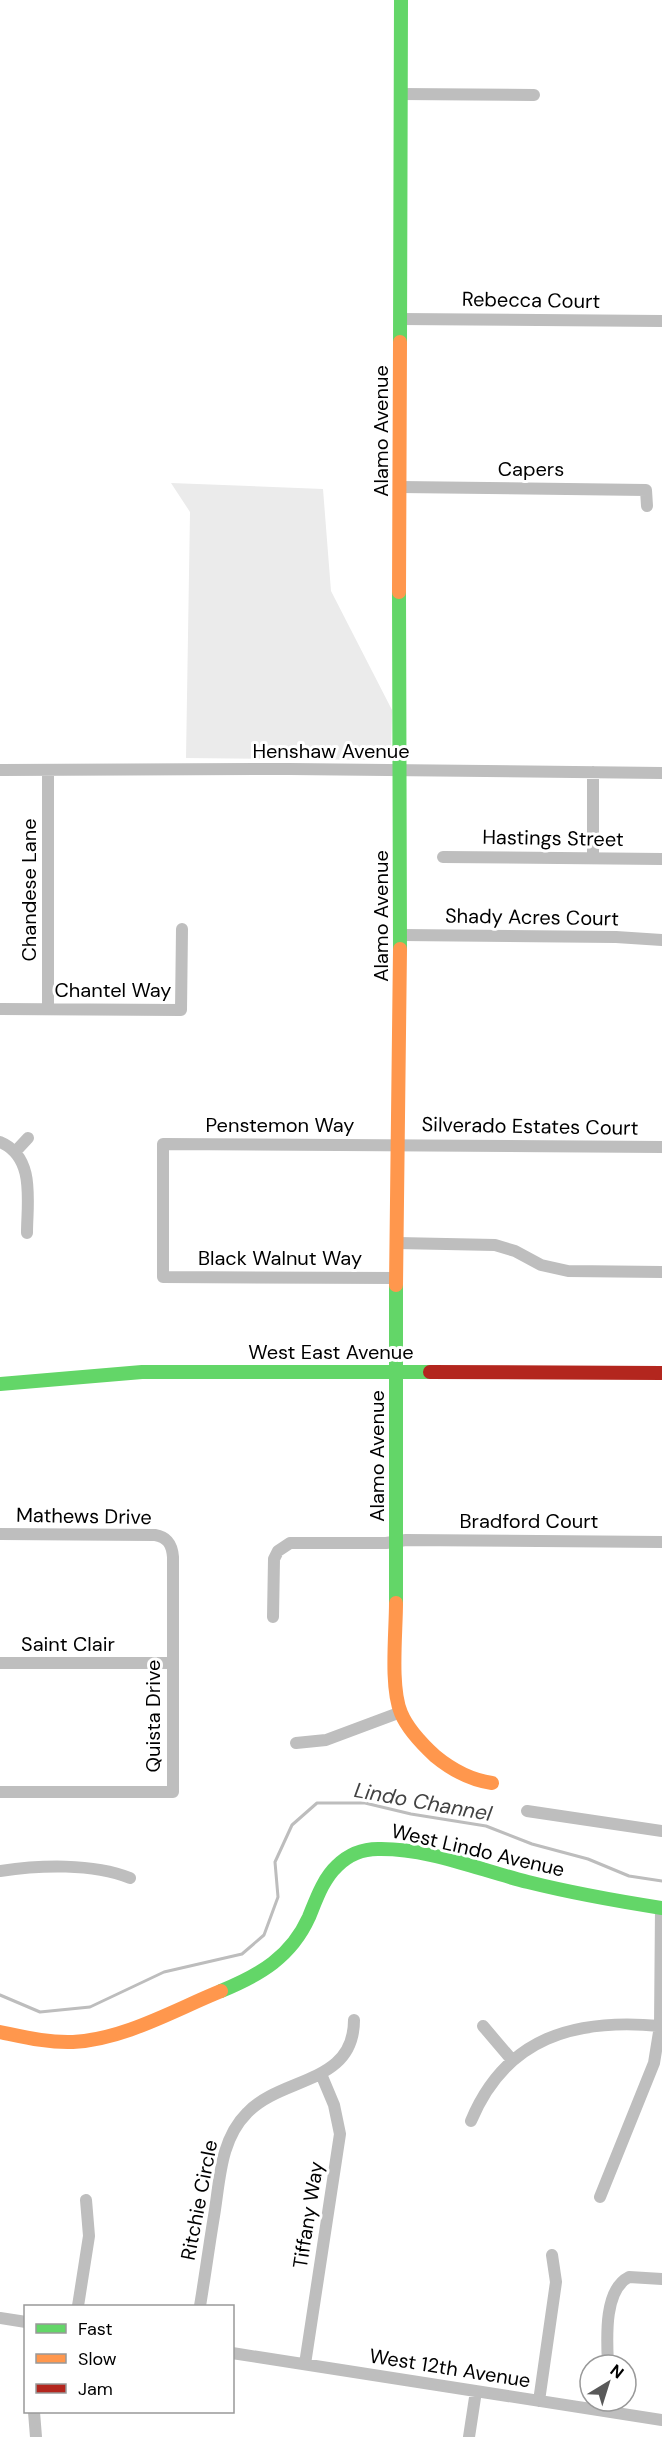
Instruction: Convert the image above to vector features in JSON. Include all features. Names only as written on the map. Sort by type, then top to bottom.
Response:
[{"type":"street","name":"Alamo Avenue","points":[[401,0],[398,771],[401,935],[396,1278],[396,1685],[401,1712],[419,1740],[472,1780],[492,1783]]},
{"type":"street","points":[[400,94],[534,95]]},
{"type":"street","name":"Rebecca Court","points":[[400,319],[662,321]]},
{"type":"street","name":"Capers","points":[[400,487],[645,490],[647,506]]},
{"type":"street","name":"Henshaw Avenue","points":[[0,770],[662,773]]},
{"type":"street","name":"Chandese Lane","points":[[48,770],[48,1009]]},
{"type":"street","points":[[592,858],[593,772]]},
{"type":"street","name":"Hastings Street","points":[[443,857],[662,859]]},
{"type":"street","name":"Chantel Way","points":[[0,1009],[181,1010],[182,929]]},
{"type":"street","name":"Shady Acres Court","points":[[401,935],[616,937],[662,940]]},
{"type":"street","points":[[15,1152],[28,1138]]},
{"type":"street","points":[[0,1142],[15,1152],[24,1165],[27,1233]]},
{"type":"street","name":"Penstemon Way","points":[[163,1277],[163,1144],[398,1144]]},
{"type":"street","name":"Silverado Estates Court","points":[[398,1144],[662,1147]]},
{"type":"street","points":[[397,1243],[495,1245],[515,1251],[542,1265],[568,1271],[662,1272]]},
{"type":"street","name":"Black Walnut Way","points":[[163,1277],[396,1278]]},
{"type":"street","name":"West East Avenue","points":[[0,1384],[155,1371],[662,1373]]},
{"type":"street","name":"Mathews Drive","points":[[0,1534],[155,1535],[167,1540]]},
{"type":"street","name":"Quista Drive","points":[[0,1792],[173,1792],[173,1550],[167,1540]]},
{"type":"street","name":"Bradford Court","points":[[273,1617],[273,1565],[278,1551],[285,1545],[295,1542],[662,1542]]},
{"type":"street","name":"Saint Clair","points":[[0,1663],[172,1663]]},
{"type":"street","points":[[296,1743],[326,1740],[401,1712]]},
{"type":"street","points":[[527,1811],[662,1831]]},
{"type":"street","name":"West Lindo Avenue","points":[[0,2032],[59,2042],[98,2038],[154,2019],[262,1972],[284,1955],[296,1941],[320,1890],[334,1867],[349,1855],[366,1849],[389,1848],[407,1851],[544,1885],[662,1908]]},
{"type":"street","points":[[0,1871],[26,1868],[96,1868],[130,1878]]},
{"type":"street","points":[[600,2197],[654,2063],[660,2026],[662,1908]]},
{"type":"street","name":"Ritchie Circle","points":[[200,2305],[220,2173],[226,2148],[234,2130],[246,2113],[263,2099],[321,2074],[335,2065],[353,2039],[354,2020]]},
{"type":"street","points":[[471,2121],[488,2085],[512,2060],[540,2041],[585,2027],[617,2023],[660,2026]]},
{"type":"street","points":[[483,2026],[512,2060]]},
{"type":"street","name":"Tiffany Way","points":[[305,2364],[340,2134],[338,2114],[321,2074]]},
{"type":"street","points":[[78,2305],[89,2236],[86,2200]]},
{"type":"street","points":[[539,2401],[556,2282],[552,2255]]},
{"type":"street","points":[[608,2353],[609,2318],[619,2286],[629,2277],[662,2279]]},
{"type":"street","points":[[0,2318],[24,2322]]},
{"type":"street","name":"West 12th Avenue","points":[[234,2353],[539,2401],[578,2404]]},
{"type":"street","points":[[469,2437],[476,2391]]},
{"type":"street","points":[[34,2413],[36,2437]]},
{"type":"street","name":"West 12th Avenue","points":[[630,2413],[662,2420]]},
{"type":"shaded area","points":[[171,483],[323,489],[331,591],[392,710],[391,760],[186,758],[190,512]]},
{"type":"waterway","name":"Lindo Channel","points":[[0,1995],[40,2012],[90,2007],[164,1972],[242,1954],[264,1935],[278,1897],[275,1862],[292,1825],[317,1803],[365,1803],[411,1814],[486,1826],[532,1844],[588,1859],[629,1876],[662,1881]]},
{"type":"traffic: fast","points":[[400,342],[401,0]]},
{"type":"traffic: fast","points":[[399,592],[400,949]]},
{"type":"traffic: fast","points":[[396,1285],[396,1603]]},
{"type":"traffic: fast","points":[[0,1384],[142,1372],[430,1372]]},
{"type":"traffic: fast","points":[[221,1991],[261,1971],[284,1954],[302,1931],[320,1890],[332,1871],[341,1862],[366,1850],[416,1852],[545,1886],[662,1908]]},
{"type":"traffic: slow","points":[[399,592],[400,342]]},
{"type":"traffic: slow","points":[[396,1285],[400,949]]},
{"type":"traffic: slow","points":[[396,1603],[395,1675],[398,1702],[404,1719],[420,1742],[441,1761],[469,1777],[492,1783]]},
{"type":"traffic: slow","points":[[0,2032],[54,2042],[92,2040],[130,2030],[221,1991]]},
{"type":"traffic: jam","points":[[430,1372],[662,1373]]}]
